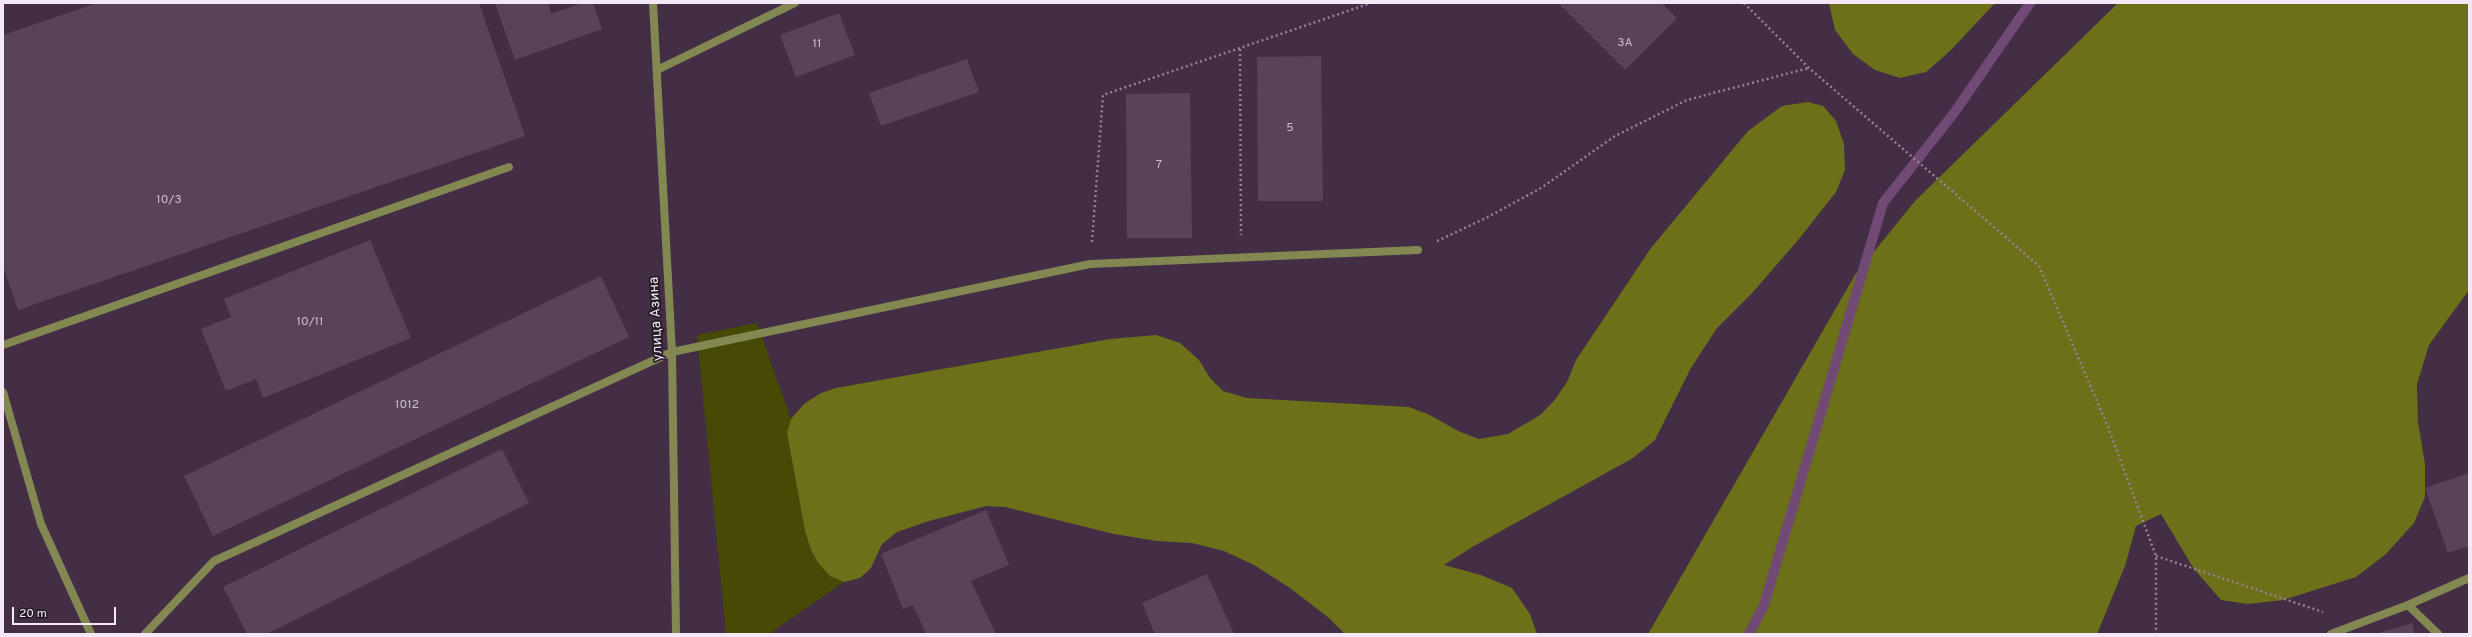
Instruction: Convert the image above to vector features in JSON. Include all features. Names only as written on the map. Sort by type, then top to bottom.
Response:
[{"type":"street","name":"улица Азина","points":[[653,3],[672,352],[676,634]]},
{"type":"street","points":[[657,70],[795,3]]},
{"type":"street","points":[[3,345],[509,167]]},
{"type":"street","points":[[145,634],[214,561],[672,352],[1090,264],[1418,250]]},
{"type":"street","points":[[3,394],[41,524],[91,634]]},
{"type":"street","points":[[2331,634],[2408,605],[2469,578]]},
{"type":"street","points":[[2408,605],[2438,634]]},
{"type":"path","points":[[1090,264],[1103,95],[1371,3]]},
{"type":"path","points":[[1744,3],[1809,68],[2039,266],[2108,427],[2156,556],[2156,634]]},
{"type":"path","points":[[1240,48],[1241,257]]},
{"type":"path","points":[[1418,250],[1486,218],[1528,195],[1615,136],[1687,100],[1809,68]]},
{"type":"path","points":[[2156,556],[2357,624]]},
{"type":"shaded area","points":[[1829,3],[1995,3],[1950,51],[1926,72],[1900,78],[1875,70],[1853,54],[1835,30]]},
{"type":"shaded area","points":[[2118,3],[2469,3],[2469,290],[2429,345],[2417,384],[2418,422],[2425,464],[2425,497],[2414,523],[2386,554],[2356,577],[2283,600],[2248,604],[2221,600],[2194,569],[2161,514],[2136,526],[2125,566],[2097,634],[1648,634],[1855,275],[1915,201]]},
{"type":"shaded area","points":[[1808,102],[1823,106],[1836,121],[1844,144],[1845,170],[1836,192],[1799,239],[1753,292],[1717,328],[1691,368],[1655,440],[1633,458],[1474,546],[1444,565],[1481,575],[1512,588],[1530,614],[1537,634],[1345,634],[1329,618],[1290,588],[1254,565],[1224,551],[1192,543],[1157,541],[1114,534],[1005,507],[986,506],[929,521],[897,532],[882,544],[871,568],[860,578],[844,582],[830,576],[818,563],[811,550],[805,531],[787,433],[791,419],[804,404],[821,393],[836,388],[1110,339],[1156,335],[1180,343],[1199,360],[1210,378],[1223,391],[1247,398],[1409,407],[1430,415],[1458,431],[1479,439],[1508,434],[1540,415],[1554,401],[1567,382],[1576,360],[1651,248],[1748,131],[1782,106]]},
{"type":"shaded area","points":[[757,323],[791,419],[787,433],[805,531],[811,550],[818,563],[830,576],[844,582],[769,634],[726,634],[697,335]]},
{"type":"building","points":[[97,3],[479,3],[525,136],[18,310],[3,266],[3,35]]},
{"type":"building","points":[[495,3],[548,3],[551,14],[581,3],[593,3],[602,29],[515,60]]},
{"type":"building","points":[[1558,3],[1662,3],[1677,18],[1625,70]]},
{"type":"building","points":[[839,13],[855,55],[796,77],[780,35]]},
{"type":"building","points":[[1321,56],[1323,201],[1258,201],[1257,57]]},
{"type":"building","points":[[967,59],[979,92],[881,126],[869,93]]},
{"type":"building","points":[[1190,93],[1192,238],[1127,238],[1126,94]]},
{"type":"building","points":[[370,240],[411,338],[263,398],[256,379],[226,391],[201,329],[231,317],[224,299]]},
{"type":"building","points":[[601,276],[629,337],[213,536],[184,476]]},
{"type":"building","points":[[502,449],[529,503],[267,634],[247,634],[223,587]]},
{"type":"building","points":[[2469,473],[2469,546],[2448,553],[2425,488]]},
{"type":"building","points":[[986,510],[1009,565],[971,581],[996,634],[926,634],[913,605],[903,609],[881,554]]},
{"type":"building","points":[[1207,574],[1234,634],[1155,634],[1142,603]]},
{"type":"building","points":[[2412,623],[2415,634],[2375,634]]},
{"type":"waterway","points":[[1749,634],[1764,605],[1883,203],[1954,113],[2030,3]]}]
